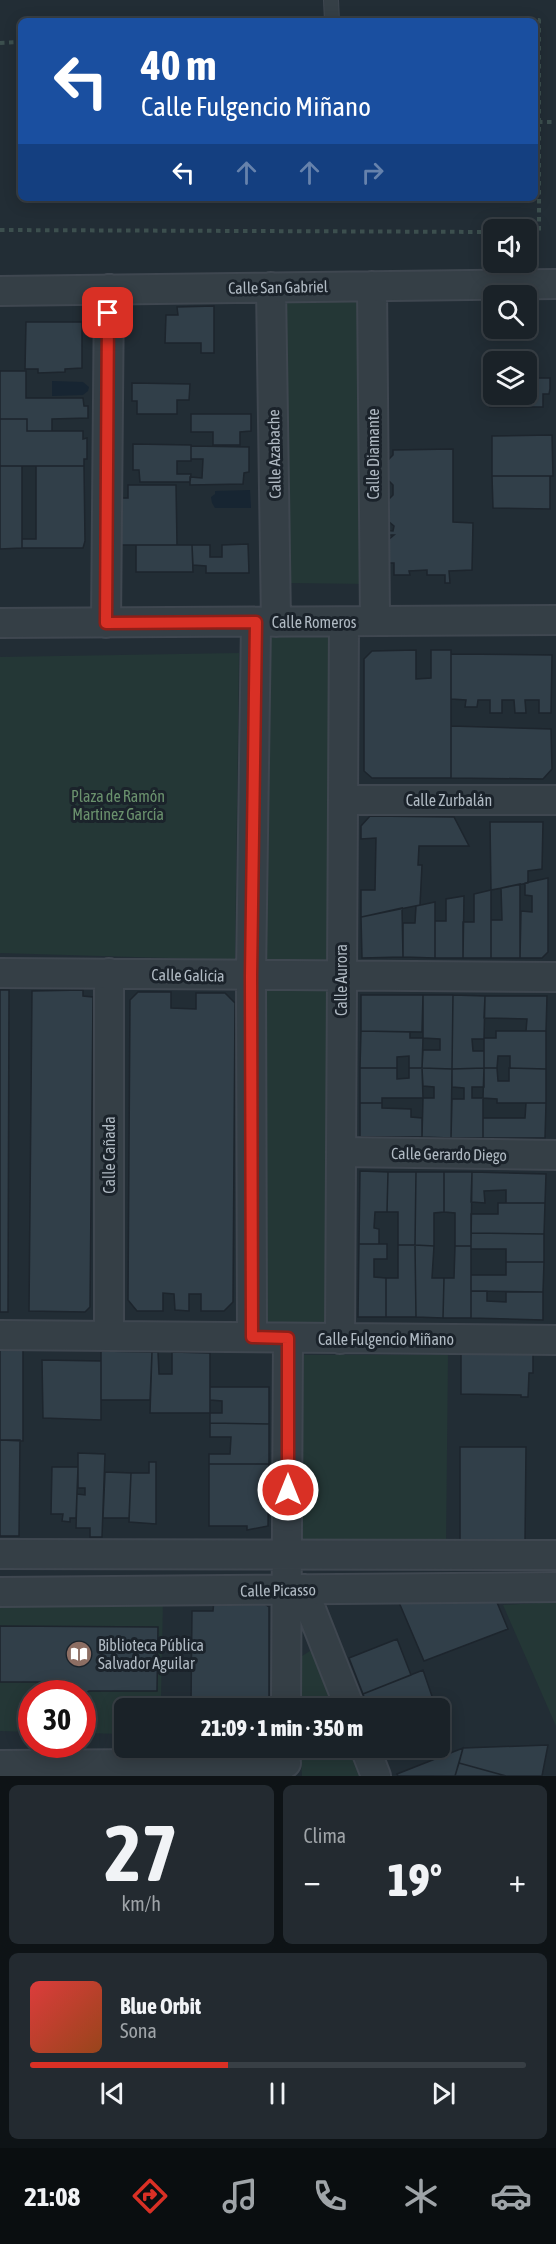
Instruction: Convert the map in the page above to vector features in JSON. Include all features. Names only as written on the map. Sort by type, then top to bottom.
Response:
[{"type":"street","name":"Calle San Gabriel","points":[[0,291],[556,284]]},
{"type":"street","name":"Calle Diamante","points":[[372,286],[375,621]]},
{"type":"street","name":"Calle Azabache","points":[[266,622],[271,287]]},
{"type":"street","points":[[106,623],[109,289]]},
{"type":"street","name":"Calle Romeros","points":[[0,623],[556,620]]},
{"type":"street","points":[[252,1337],[251,976],[266,622]]},
{"type":"street","name":"Calle Aurora","points":[[340,1339],[344,622]]},
{"type":"street","name":"Calle Zurbalán","points":[[343,800],[556,800]]},
{"type":"street","name":"Calle Galicia","points":[[0,973],[556,977]]},
{"type":"street","name":"Calle Cañada","points":[[109,973],[109,1336]]},
{"type":"street","name":"Calle Gerardo Diego","points":[[341,1152],[556,1155]]},
{"type":"street","name":"Calle Fulgencio Miñano","points":[[0,1335],[556,1340]]},
{"type":"street","points":[[288,1338],[287,1555],[295,1589],[345,1698]]},
{"type":"street","points":[[0,1554],[556,1555]]},
{"type":"street","name":"Calle Picasso","points":[[0,1592],[556,1587]]},
{"type":"street","points":[[287,1698],[295,1589]]},
{"type":"street","points":[[369,1758],[376,1776]]},
{"type":"street","points":[[0,1766],[286,1762]]},
{"type":"lane","points":[[331,0],[332,18]]},
{"type":"path","points":[[537,232],[539,232],[538,20]]},
{"type":"path","points":[[0,43],[18,42]]},
{"type":"path","points":[[538,122],[556,122]]},
{"type":"path","points":[[0,230],[483,232]]},
{"type":"green space","points":[[367,301],[369,584],[287,583],[284,303]]},
{"type":"green space","points":[[335,634],[329,961],[264,963],[265,635]]},
{"type":"green space","name":"Plaza de Ramón Martinez García","points":[[239,653],[235,960],[0,953],[0,657]]},
{"type":"green space","points":[[262,984],[334,985],[330,1323],[259,1322]]},
{"type":"green space","points":[[304,1355],[448,1355],[446,1545],[300,1542]]},
{"type":"green space","points":[[163,1600],[161,1698],[114,1698],[114,1734],[96,1733],[96,1680],[18,1680],[18,1732],[0,1731],[0,1602]]},
{"type":"green space","points":[[556,1602],[556,1726],[503,1605]]},
{"type":"green space","points":[[310,1651],[323,1662],[336,1698],[299,1698],[297,1659]]},
{"type":"green space","points":[[301,1758],[358,1758],[364,1776],[302,1776]]},
{"type":"water","points":[[52,381],[83,382],[89,387],[83,395],[52,396]]},
{"type":"water","points":[[250,490],[251,508],[215,508],[212,503],[211,497],[215,491]]},
{"type":"building","points":[[214,306],[214,353],[201,353],[201,343],[165,343],[166,315],[178,315],[177,307]]},
{"type":"building","points":[[26,322],[82,322],[82,368],[65,369],[65,372],[38,373],[38,369],[25,369]]},
{"type":"building","points":[[0,371],[26,371],[26,398],[83,398],[84,406],[88,406],[88,418],[52,419],[52,431],[27,431],[27,419],[0,419]]},
{"type":"building","points":[[537,378],[550,378],[549,394],[543,394],[543,407],[490,407],[490,405],[537,405]]},
{"type":"building","points":[[132,383],[190,384],[189,400],[177,400],[177,414],[137,414],[137,401],[132,401]]},
{"type":"building","points":[[191,414],[251,414],[251,431],[240,432],[240,445],[213,445],[213,432],[191,432]]},
{"type":"building","points":[[0,419],[27,419],[27,431],[83,431],[83,439],[87,438],[87,459],[84,459],[84,466],[0,466]]},
{"type":"building","points":[[552,435],[553,476],[492,476],[492,436]]},
{"type":"building","points":[[133,444],[191,445],[191,461],[177,461],[177,474],[191,474],[190,482],[140,482],[139,470],[133,470]]},
{"type":"building","points":[[191,446],[249,447],[249,472],[244,473],[243,484],[190,485],[190,477],[202,478],[203,459],[191,459]]},
{"type":"building","points":[[453,449],[453,522],[473,523],[472,570],[449,571],[450,583],[445,583],[445,575],[427,575],[427,570],[409,571],[410,575],[394,575],[394,563],[388,563],[388,540],[394,535],[381,535],[381,530],[393,531],[394,526],[388,521],[381,505],[388,505],[393,495],[393,485],[388,480],[388,476],[380,476],[380,465],[388,466],[393,450]]},
{"type":"building","points":[[0,466],[22,466],[22,548],[0,549]]},
{"type":"building","points":[[36,466],[84,466],[85,541],[83,548],[22,548],[22,539],[36,539]]},
{"type":"building","points":[[492,476],[550,476],[550,509],[493,508]]},
{"type":"building","points":[[128,485],[176,485],[177,545],[121,545],[120,498],[128,498]]},
{"type":"building","points":[[248,544],[249,573],[206,573],[206,566],[193,565],[192,545],[210,545],[210,557],[222,557],[222,545]]},
{"type":"building","points":[[136,545],[192,545],[193,572],[136,572]]},
{"type":"building","points":[[416,650],[416,679],[431,678],[431,650],[451,650],[451,778],[372,778],[364,771],[364,659],[372,651]]},
{"type":"building","points":[[451,654],[552,655],[551,713],[539,713],[539,700],[525,700],[526,713],[515,713],[514,700],[502,700],[502,713],[490,713],[490,700],[478,700],[477,707],[465,707],[466,700],[451,699]]},
{"type":"building","points":[[451,726],[551,729],[552,769],[543,779],[451,778]]},
{"type":"building","points":[[370,816],[454,817],[469,846],[419,846],[418,865],[422,865],[420,905],[361,917],[361,890],[375,890],[376,838],[361,839],[361,826]]},
{"type":"building","points":[[490,822],[543,822],[542,869],[528,871],[528,883],[491,890]]},
{"type":"building","points":[[548,878],[548,952],[542,958],[520,958],[521,911],[532,912],[532,896],[525,895],[525,883]]},
{"type":"building","points":[[520,884],[520,958],[491,958],[491,920],[502,920],[501,888]]},
{"type":"building","points":[[491,890],[491,958],[463,958],[463,922],[474,922],[474,894]]},
{"type":"building","points":[[464,896],[463,958],[435,958],[435,921],[446,921],[446,899]]},
{"type":"building","points":[[435,902],[435,958],[403,957],[403,923],[415,923],[416,906]]},
{"type":"building","points":[[402,908],[403,957],[362,958],[361,917]]},
{"type":"building","points":[[0,990],[9,990],[8,1312],[0,1312]]},
{"type":"building","points":[[83,990],[83,996],[93,997],[90,1307],[85,1312],[29,1311],[32,991]]},
{"type":"building","points":[[138,992],[171,992],[171,1008],[196,1009],[196,993],[225,993],[235,1003],[233,1302],[224,1311],[201,1311],[201,1294],[189,1294],[189,1311],[175,1310],[174,1294],[163,1293],[163,1311],[137,1311],[128,1300],[130,1000]]},
{"type":"building","points":[[361,995],[423,995],[422,1032],[361,1031]]},
{"type":"building","points":[[423,995],[453,995],[452,1069],[422,1068],[423,1050],[440,1050],[440,1039],[423,1038]]},
{"type":"building","points":[[453,995],[485,996],[484,1039],[472,1039],[473,1051],[484,1051],[484,1068],[452,1069]]},
{"type":"building","points":[[485,996],[547,996],[546,1031],[526,1031],[527,1019],[484,1018]]},
{"type":"building","points":[[361,1031],[410,1032],[410,1038],[423,1038],[422,1068],[409,1068],[409,1056],[397,1057],[397,1068],[360,1068]]},
{"type":"building","points":[[496,1031],[546,1031],[546,1069],[510,1068],[510,1056],[498,1056],[497,1068],[484,1068],[484,1038],[496,1038]]},
{"type":"building","points":[[360,1068],[397,1068],[397,1079],[409,1078],[409,1068],[422,1068],[423,1098],[382,1098],[382,1103],[360,1103]]},
{"type":"building","points":[[422,1068],[452,1069],[451,1138],[422,1137],[423,1098],[434,1098],[434,1087],[423,1086]]},
{"type":"building","points":[[484,1068],[497,1068],[498,1081],[509,1081],[509,1068],[546,1069],[546,1103],[497,1103],[497,1099],[483,1098]]},
{"type":"building","points":[[484,1068],[484,1087],[472,1087],[472,1098],[483,1098],[483,1138],[451,1138],[452,1099],[464,1099],[464,1088],[452,1087],[452,1069]]},
{"type":"building","points":[[360,1103],[382,1103],[382,1108],[411,1109],[411,1117],[422,1118],[422,1137],[360,1137]]},
{"type":"building","points":[[526,1103],[546,1103],[545,1138],[483,1138],[483,1118],[525,1118]]},
{"type":"building","points":[[360,1171],[388,1172],[387,1212],[375,1212],[374,1228],[379,1229],[379,1244],[359,1244]]},
{"type":"building","points":[[388,1172],[416,1172],[415,1245],[398,1245],[398,1212],[387,1212]]},
{"type":"building","points":[[416,1172],[444,1172],[444,1212],[434,1213],[434,1246],[415,1245]]},
{"type":"building","points":[[444,1172],[472,1172],[471,1246],[455,1246],[455,1213],[444,1212]]},
{"type":"building","points":[[472,1172],[546,1174],[545,1203],[506,1203],[506,1190],[484,1191],[485,1203],[471,1202]]},
{"type":"building","points":[[498,1203],[545,1203],[544,1234],[471,1233],[471,1214],[498,1214]]},
{"type":"building","points":[[471,1233],[544,1234],[544,1262],[506,1262],[506,1249],[471,1249]]},
{"type":"building","points":[[359,1244],[387,1244],[387,1259],[374,1259],[374,1277],[386,1278],[386,1317],[358,1317]]},
{"type":"building","points":[[398,1245],[415,1245],[416,1317],[386,1317],[386,1278],[398,1278]]},
{"type":"building","points":[[415,1245],[434,1246],[432,1278],[444,1278],[443,1318],[416,1317]]},
{"type":"building","points":[[455,1246],[471,1246],[471,1318],[443,1318],[444,1278],[454,1278]]},
{"type":"building","points":[[506,1262],[544,1262],[543,1292],[471,1291],[471,1275],[506,1275]]},
{"type":"building","points":[[471,1291],[487,1291],[487,1301],[506,1302],[506,1292],[543,1292],[543,1320],[471,1318]]},
{"type":"building","points":[[0,1350],[23,1350],[23,1441],[0,1440]]},
{"type":"building","points":[[101,1351],[152,1352],[150,1400],[101,1400]]},
{"type":"building","points":[[152,1352],[158,1352],[159,1374],[172,1374],[172,1352],[210,1353],[210,1413],[150,1413]]},
{"type":"building","points":[[461,1352],[533,1353],[533,1373],[529,1373],[528,1397],[461,1394]]},
{"type":"building","points":[[42,1360],[101,1361],[101,1420],[43,1418]]},
{"type":"building","points":[[210,1387],[269,1387],[269,1424],[210,1423],[210,1413],[222,1413],[222,1401],[210,1400]]},
{"type":"building","points":[[210,1423],[269,1424],[269,1464],[209,1464],[209,1454],[230,1454],[231,1437],[210,1437]]},
{"type":"building","points":[[0,1440],[20,1440],[19,1536],[0,1536]]},
{"type":"building","points":[[460,1447],[526,1447],[525,1542],[460,1541]]},
{"type":"building","points":[[78,1453],[105,1454],[102,1537],[90,1537],[90,1528],[76,1528],[77,1494],[85,1495],[85,1488],[78,1488]]},
{"type":"building","points":[[149,1462],[156,1462],[156,1524],[129,1522],[131,1473],[149,1473]]},
{"type":"building","points":[[209,1464],[269,1464],[268,1526],[247,1530],[247,1526],[209,1526]]},
{"type":"building","points":[[52,1467],[78,1467],[76,1518],[70,1518],[70,1522],[62,1521],[63,1514],[51,1514]]},
{"type":"building","points":[[105,1472],[131,1473],[129,1518],[103,1518]]},
{"type":"building","points":[[257,1599],[269,1607],[269,1698],[191,1698],[192,1611],[213,1611],[214,1600]]},
{"type":"building","points":[[398,1600],[496,1600],[508,1629],[424,1661]]},
{"type":"building","name":"Biblioteca Pública Salvador Aguilar","points":[[0,1626],[158,1627],[157,1691],[96,1691],[96,1680],[0,1682]]},
{"type":"building","points":[[397,1639],[411,1675],[363,1694],[349,1658]]},
{"type":"building","points":[[423,1670],[433,1698],[364,1698],[363,1694]]},
{"type":"building","points":[[548,1745],[542,1776],[506,1776],[459,1763],[463,1748]]},
{"type":"building","points":[[463,1748],[455,1776],[398,1776],[397,1774],[438,1758],[450,1758],[450,1753]]},
{"type":"building","points":[[459,1763],[506,1776],[455,1776]]},
{"type":"place","name":"Biblioteca Pública Salvador Aguilar","points":[[79,1654]]},
{"type":"route","points":[[108,313],[106,623],[256,622],[251,976],[252,1337],[288,1338],[288,1490]]}]
